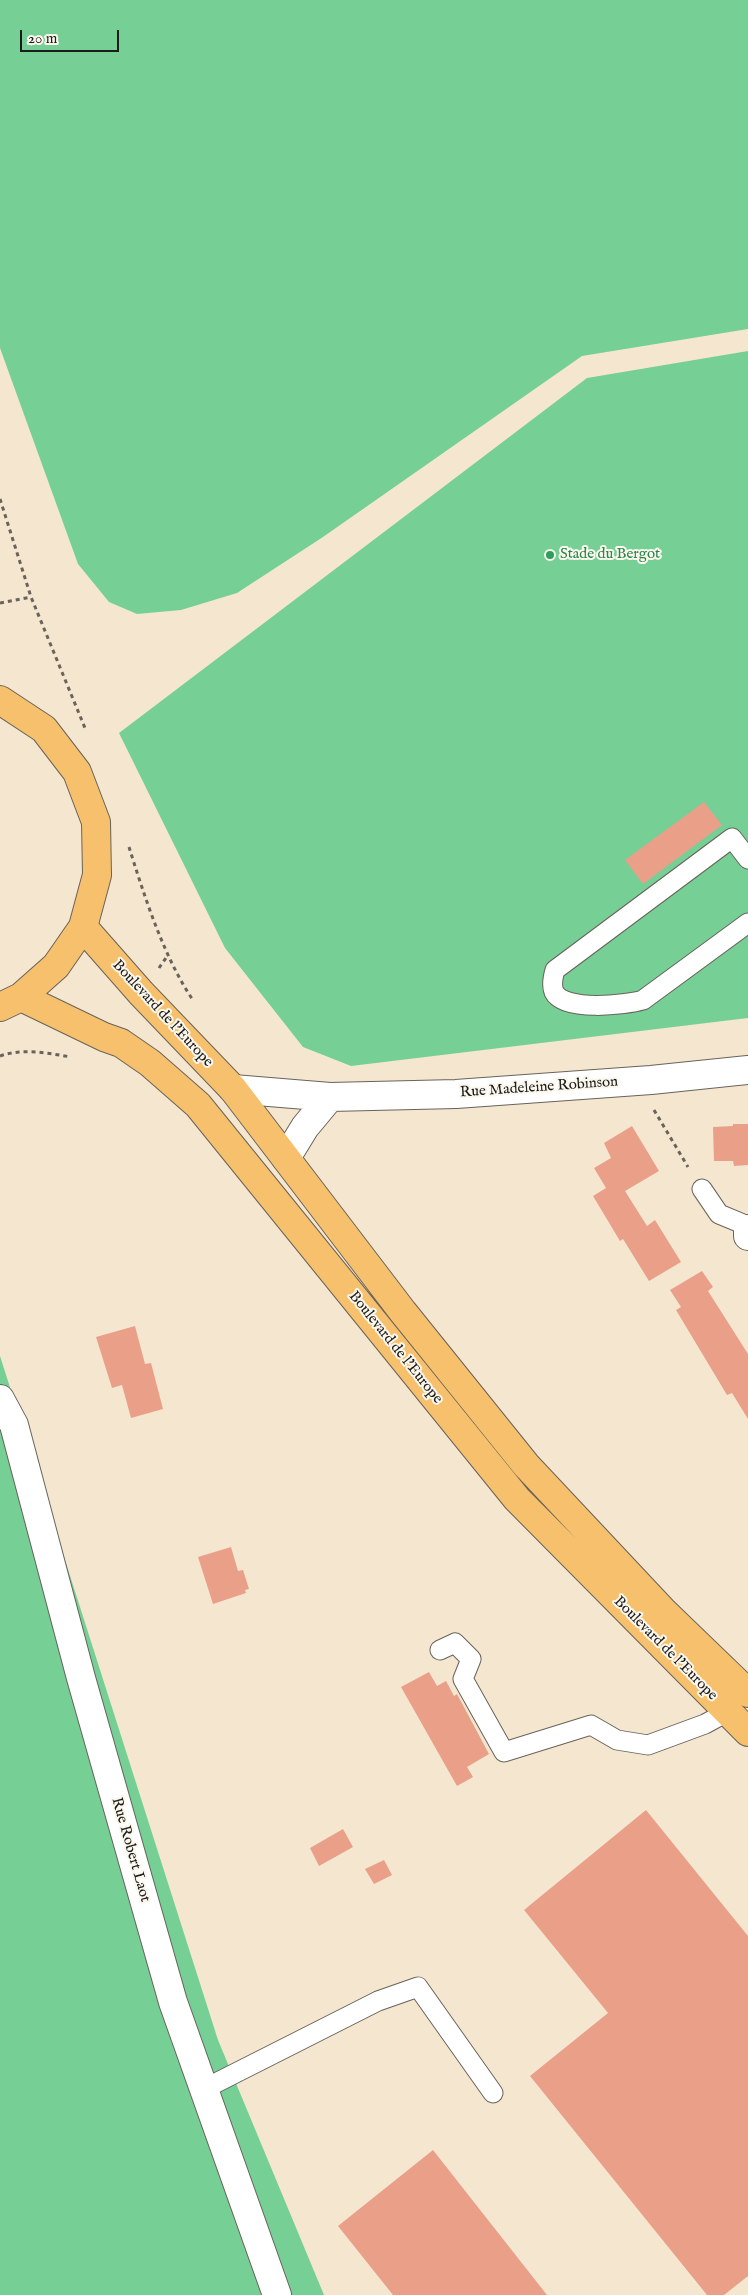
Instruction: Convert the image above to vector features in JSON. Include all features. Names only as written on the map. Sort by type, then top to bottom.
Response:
[{"type":"main road","points":[[0,700],[44,729],[77,772],[96,822],[97,875],[83,927],[56,966],[10,1002]]},
{"type":"main road","name":"Boulevard de l'Europe","points":[[83,927],[232,1089],[403,1312],[526,1465],[663,1611],[748,1693]]},
{"type":"main road","name":"Boulevard de l'Europe","points":[[10,1002],[122,1043],[150,1063],[198,1105],[517,1499],[748,1732]]},
{"type":"street","name":"Rue Madeleine Robinson","points":[[232,1089],[330,1097],[456,1094],[650,1080],[748,1070]]},
{"type":"street","points":[[286,1158],[305,1127],[330,1097]]},
{"type":"street","points":[[748,1228],[748,1236]]},
{"type":"street","name":"Rue Robert Laot","points":[[0,1399],[14,1425],[102,1753],[174,2002],[277,2295]]},
{"type":"lane","points":[[748,859],[732,838],[555,970],[552,981],[554,992],[564,1001],[576,1004],[628,1004],[643,1000],[748,923]]},
{"type":"lane","points":[[702,1188],[719,1214],[748,1228]]},
{"type":"lane","points":[[440,1650],[455,1642],[471,1659],[463,1679],[504,1752],[591,1725],[618,1740],[648,1745],[705,1724],[727,1712]]},
{"type":"lane","points":[[204,2089],[378,2002],[418,1987],[493,2093]]},
{"type":"path","points":[[0,603],[31,597]]},
{"type":"path","points":[[650,1080],[655,1113],[702,1188]]},
{"type":"green space","points":[[0,0],[748,0],[748,329],[582,356],[323,537],[237,593],[181,610],[137,614],[109,602],[78,564],[0,348]]},
{"type":"green space","name":"Stade du Bergot","points":[[748,351],[748,1018],[351,1066],[303,1047],[225,948],[119,733],[587,378]]},
{"type":"green space","points":[[0,1356],[218,2040],[324,2295],[0,2295]]},
{"type":"building","points":[[704,802],[722,825],[643,884],[625,860]]},
{"type":"building","points":[[733,1124],[748,1124],[748,1165],[734,1166],[733,1161],[714,1161],[713,1127],[733,1126]]},
{"type":"building","points":[[632,1126],[659,1171],[625,1191],[647,1226],[655,1220],[681,1262],[649,1281],[623,1239],[620,1241],[593,1196],[606,1188],[594,1168],[611,1158],[604,1143]]},
{"type":"building","points":[[702,1271],[713,1287],[708,1291],[748,1354],[748,1419],[732,1393],[727,1395],[676,1310],[681,1307],[670,1290]]},
{"type":"building","points":[[135,1326],[145,1364],[151,1363],[163,1409],[131,1418],[122,1385],[112,1388],[96,1337]]},
{"type":"building","points":[[231,1547],[238,1571],[243,1570],[249,1589],[245,1590],[246,1593],[213,1604],[198,1557]]},
{"type":"building","points":[[429,1672],[437,1686],[446,1681],[454,1696],[457,1694],[489,1754],[467,1767],[473,1777],[457,1786],[401,1687]]},
{"type":"building","points":[[646,1810],[748,1936],[748,2276],[724,2295],[707,2295],[530,2076],[608,2013],[524,1910]]},
{"type":"building","points":[[343,1829],[353,1847],[319,1866],[310,1848]]},
{"type":"building","points":[[384,1860],[392,1875],[374,1884],[365,1869]]},
{"type":"building","points":[[433,2150],[547,2295],[393,2295],[338,2226]]},
{"type":"place","name":"Stade du Bergot","points":[[550,555]]}]
